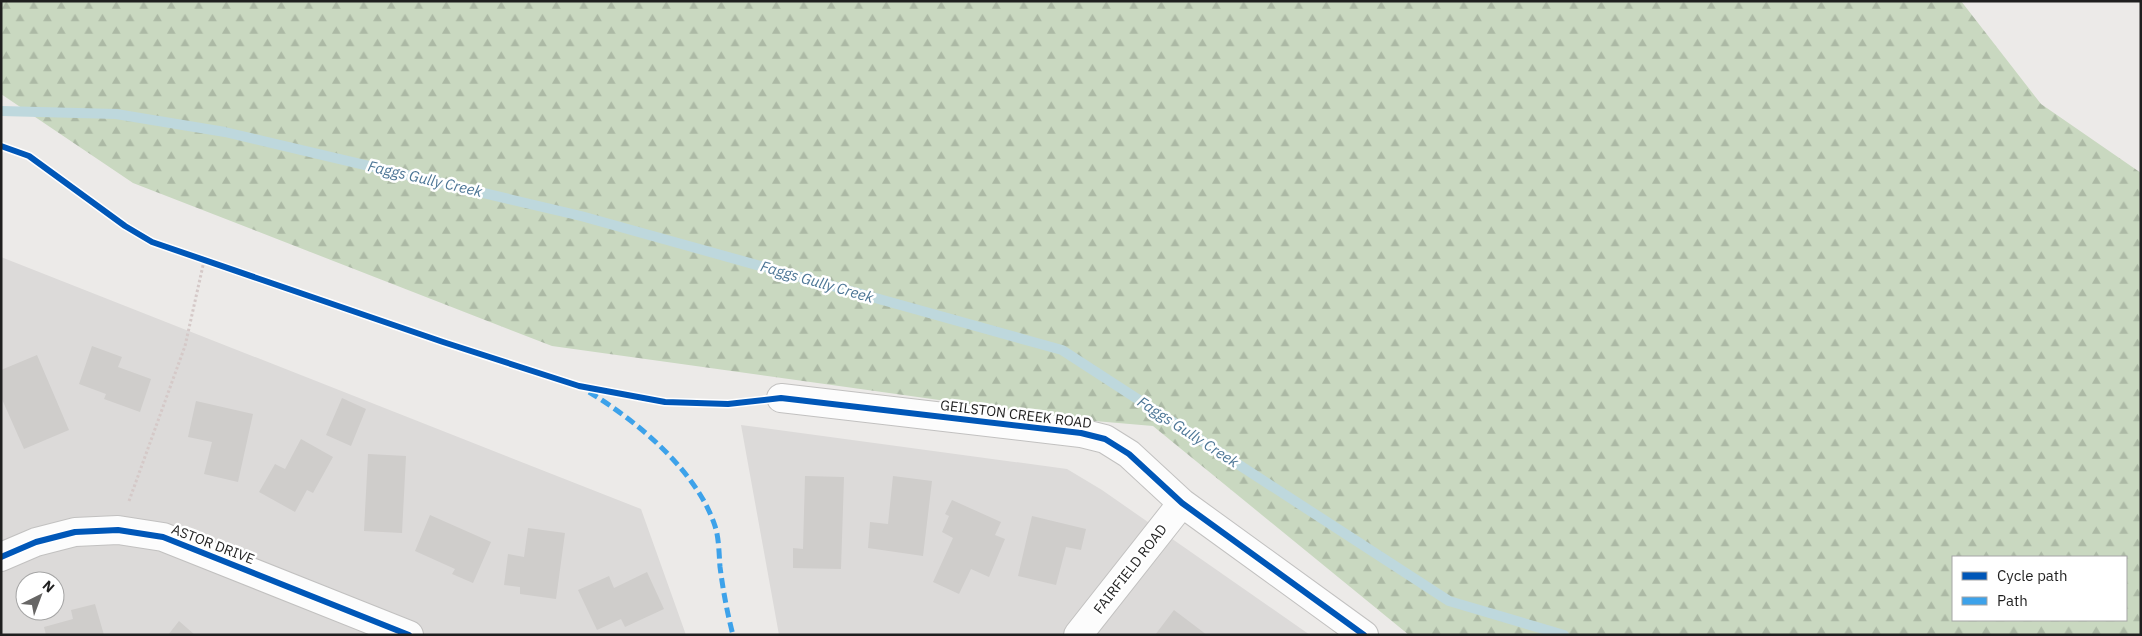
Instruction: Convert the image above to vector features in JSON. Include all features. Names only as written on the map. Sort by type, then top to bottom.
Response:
[{"type":"street","name":"GEILSTON CREEK ROAD","points":[[780,398],[1081,433],[1105,439],[1129,454],[1182,503],[1364,635]]},
{"type":"street","name":"FAIRFIELD ROAD","points":[[1078,635],[1182,503]]},
{"type":"street","name":"ASTOR DRIVE","points":[[1,557],[36,542],[76,532],[118,530],[164,537],[409,635]]},
{"type":"path","points":[[118,530],[185,346],[204,261]]},
{"type":"shaded area","points":[[1,257],[641,509],[686,635],[1,635]]},
{"type":"shaded area","points":[[741,425],[1067,469],[1102,490],[1310,635],[779,635]]},
{"type":"green space","points":[[1,1],[1961,1],[2041,104],[2141,173],[2141,635],[1409,635],[1153,426],[1083,420],[552,346],[133,183],[1,94]]},
{"type":"building","points":[[92,346],[122,357],[118,367],[151,379],[140,412],[104,399],[106,394],[79,384]]},
{"type":"building","points":[[37,355],[69,430],[24,449],[1,397],[1,370]]},
{"type":"building","points":[[342,398],[366,409],[351,446],[326,435]]},
{"type":"building","points":[[196,401],[253,414],[238,482],[204,474],[212,442],[188,437]]},
{"type":"building","points":[[301,439],[333,457],[313,493],[307,490],[295,512],[259,492],[275,464],[285,469]]},
{"type":"building","points":[[368,454],[406,456],[402,533],[364,531]]},
{"type":"building","points":[[805,476],[844,477],[841,569],[793,568],[793,548],[803,549]]},
{"type":"building","points":[[893,476],[932,481],[923,556],[868,548],[870,522],[888,524]]},
{"type":"building","points":[[952,500],[1001,522],[995,535],[1005,539],[989,577],[971,569],[959,594],[933,582],[953,538],[942,532],[949,516],[945,514]]},
{"type":"building","points":[[430,515],[491,542],[473,583],[452,574],[455,569],[415,551]]},
{"type":"building","points":[[1032,516],[1086,529],[1081,550],[1066,547],[1056,585],[1018,576]]},
{"type":"building","points":[[528,528],[565,533],[556,599],[520,594],[520,587],[504,585],[508,554],[524,557]]},
{"type":"building","points":[[647,572],[664,609],[625,627],[621,619],[597,630],[578,590],[609,576],[614,588]]},
{"type":"building","points":[[95,604],[104,635],[46,635],[44,627],[73,619],[71,610]]},
{"type":"building","points":[[1174,610],[1207,635],[1155,635]]},
{"type":"building","points":[[179,621],[195,635],[168,635]]},
{"type":"waterway","name":"Faggs Gully Creek","points":[[1,111],[116,114],[225,132],[581,216],[1062,350],[1449,601],[1564,635]]},
{"type":"marked path","points":[[589,392],[626,417],[663,449],[680,467],[706,506],[715,526],[722,584],[733,635]]},
{"type":"cycle path","points":[[1,146],[29,156],[125,226],[152,242],[443,342],[579,386],[665,402],[728,404],[781,398],[1081,433],[1105,439],[1129,454],[1182,503],[1364,635]]},
{"type":"cycle path","points":[[1,557],[36,542],[75,532],[118,530],[163,537],[409,635]]}]
